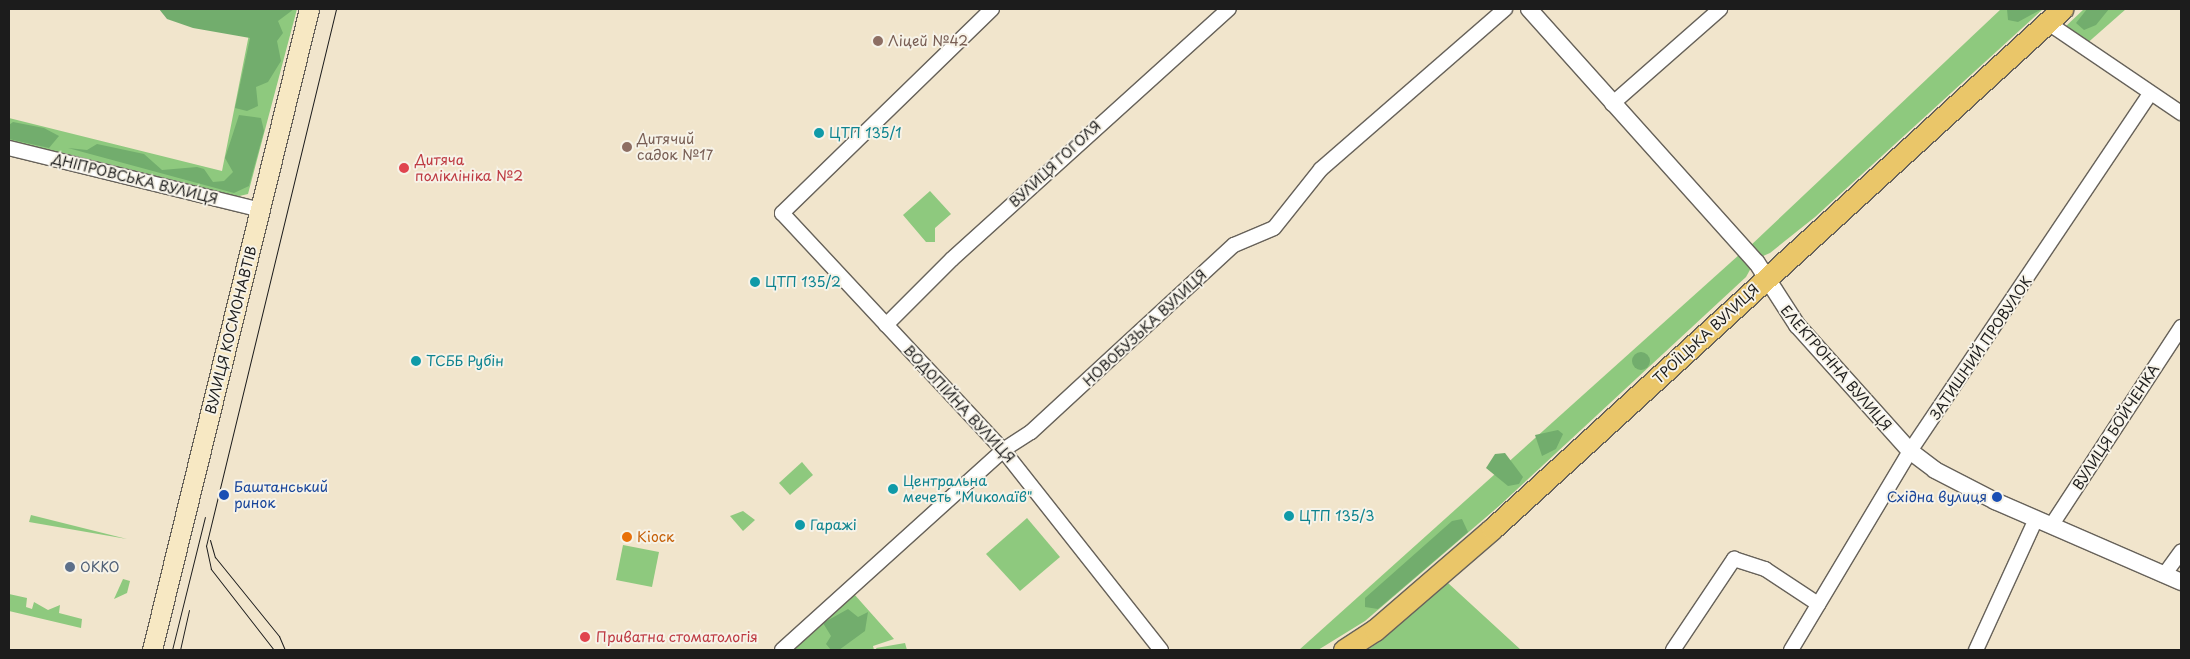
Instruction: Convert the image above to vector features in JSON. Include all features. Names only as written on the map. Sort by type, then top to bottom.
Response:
[{"type":"main road","name":"ВУЛИЦЯ КОСМОНАВТІВ","points":[[152,650],[309,9]]},
{"type":"main road","name":"ТРОЇЦЬКА ВУЛИЦЯ","points":[[1344,650],[1376,630],[1492,529],[2055,16]]},
{"type":"street","name":"ВОДОПІЙНА ВУЛИЦЯ","points":[[992,9],[782,213],[1003,450],[1161,650]]},
{"type":"street","name":"ВУЛИЦЯ ГОГОЛЯ","points":[[886,325],[966,246],[1229,9]]},
{"type":"street","name":"НОВОБУЗЬКА ВУЛИЦЯ","points":[[782,650],[1003,450],[1031,432],[1234,245],[1274,228],[1321,169],[1505,9]]},
{"type":"street","name":"ЕЛЕКТРОННА ВУЛИЦЯ","points":[[1529,9],[1757,264],[1797,325],[1910,452],[1958,482],[2051,526],[2181,582]]},
{"type":"street","points":[[1612,104],[1720,9]]},
{"type":"street","points":[[2055,16],[2149,96],[2181,113]]},
{"type":"street","name":"ЗАТИШНИЙ ПРОВУЛОК","points":[[1792,650],[1910,452],[2149,96]]},
{"type":"street","name":"ДНІПРОВСЬКА ВУЛИЦЯ","points":[[9,148],[261,210]]},
{"type":"street","name":"ВУЛИЦЯ БОЙЧЕНКА","points":[[2051,526],[2181,328]]},
{"type":"street","points":[[1976,650],[2036,519]]},
{"type":"street","points":[[2164,575],[2181,552]]},
{"type":"street","points":[[1673,650],[1734,559],[1765,568],[1818,604]]},
{"type":"green space","points":[[159,9],[294,9],[278,21],[283,33],[277,41],[281,61],[268,82],[256,87],[258,106],[247,111],[235,108],[250,38],[193,28],[167,19]]},
{"type":"green space","points":[[254,9],[297,9],[248,194],[235,197],[9,140],[9,118],[222,171]]},
{"type":"green space","points":[[2001,9],[2043,9],[1815,217],[1770,253],[1763,256],[1749,247]]},
{"type":"green space","points":[[2007,9],[2042,9],[2018,22],[2008,20]]},
{"type":"green space","points":[[2084,9],[2126,9],[2084,46],[2065,27]]},
{"type":"green space","points":[[2087,9],[2109,9],[2096,25],[2084,30],[2076,23]]},
{"type":"green space","points":[[239,115],[261,118],[264,131],[249,186],[234,193],[68,148],[87,150],[97,144],[144,154],[162,170],[197,167],[204,169],[213,182],[224,181],[233,172],[225,158]]},
{"type":"green space","points":[[13,122],[44,128],[59,136],[49,148],[9,139],[9,125]]},
{"type":"green space","points":[[930,191],[951,214],[935,228],[935,242],[926,242],[903,215]]},
{"type":"green space","points":[[1740,254],[1751,268],[1746,277],[1499,506],[1365,621],[1318,650],[1299,650]]},
{"type":"green space","points":[[1641,352],[1647,355],[1650,361],[1647,367],[1641,370],[1635,367],[1632,361],[1635,355]]},
{"type":"green space","points":[[1558,430],[1563,434],[1556,449],[1542,456],[1535,435]]},
{"type":"green space","points":[[1505,453],[1523,477],[1519,484],[1508,486],[1486,468],[1495,454]]},
{"type":"green space","points":[[802,462],[813,475],[790,495],[779,483]]},
{"type":"green space","points":[[743,511],[755,520],[743,531],[730,516]]},
{"type":"green space","points":[[31,515],[127,539],[29,522]]},
{"type":"green space","points":[[1027,518],[1060,557],[1020,591],[986,554]]},
{"type":"green space","points":[[1462,519],[1468,532],[1378,609],[1365,607],[1365,598],[1452,521]]},
{"type":"green space","points":[[623,545],[659,552],[652,587],[616,580]]},
{"type":"green space","points":[[123,579],[130,581],[127,593],[114,599]]},
{"type":"green space","points":[[1448,583],[1521,650],[1367,650],[1382,640]]},
{"type":"green space","points":[[9,594],[27,598],[26,607],[32,609],[34,602],[48,610],[60,605],[59,613],[82,619],[81,628],[9,611]]},
{"type":"green space","points":[[854,594],[894,639],[873,646],[874,650],[789,650]]},
{"type":"green space","points":[[848,609],[858,617],[868,612],[865,631],[839,650],[831,650],[826,644],[831,636],[823,623]]},
{"type":"green space","points":[[905,643],[907,650],[877,650],[876,648]]},
{"type":"tram line","points":[[274,650],[211,569],[206,546],[336,9]]},
{"type":"tram line","points":[[172,650],[205,517]]},
{"type":"tram line","points":[[210,540],[215,557],[279,636],[285,650]]},
{"type":"tram line","points":[[180,650],[189,610]]},
{"type":"place","name":"Ліцей №42","points":[[878,41]]},
{"type":"place","name":"ЦТП 135/1","points":[[819,133]]},
{"type":"place","name":"Дитячий садок №17","points":[[627,147]]},
{"type":"place","name":"Дитяча поліклініка №2","points":[[404,168]]},
{"type":"place","name":"ЦТП 135/2","points":[[755,282]]},
{"type":"place","name":"ТСББ Рубін","points":[[416,361]]},
{"type":"place","name":"Центральна мечеть \"Миколаїв\"","points":[[893,489]]},
{"type":"place","name":"Баштанський ринок","points":[[224,495]]},
{"type":"place","name":"Східна вулиця","points":[[1997,497]]},
{"type":"place","name":"ЦТП 135/3","points":[[1289,516]]},
{"type":"place","name":"Гаражі","points":[[800,525]]},
{"type":"place","name":"Кіоск","points":[[627,537]]},
{"type":"place","name":"ОККО","points":[[70,567]]},
{"type":"place","name":"Приватна стоматологія","points":[[585,637]]}]
